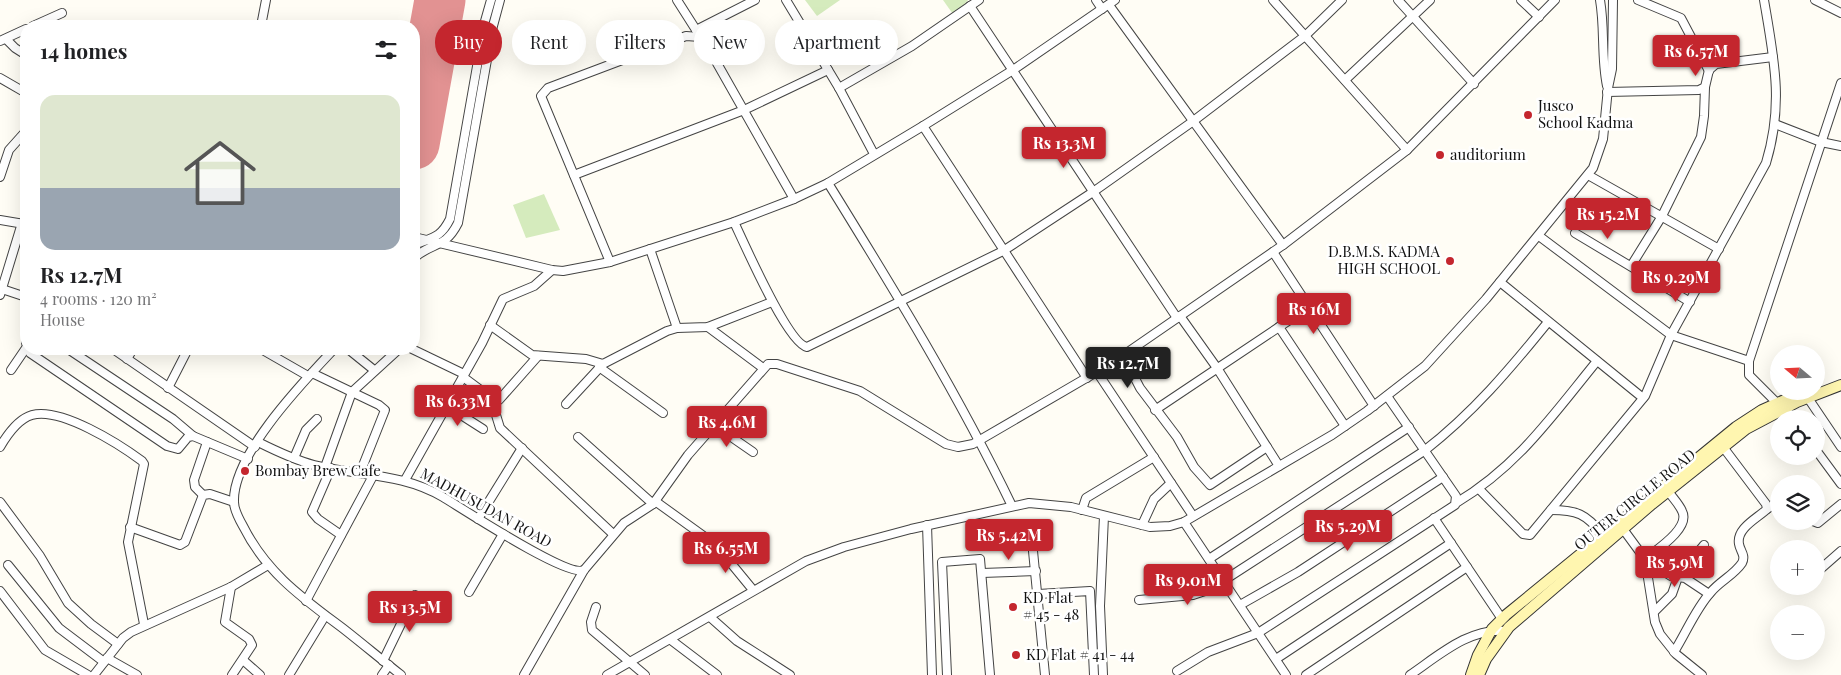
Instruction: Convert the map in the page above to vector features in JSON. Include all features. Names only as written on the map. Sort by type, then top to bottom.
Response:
[{"type":"main road","points":[[1825,384],[1841,378]]},
{"type":"main road","name":"OUTER CIRCLE ROAD","points":[[1825,389],[1841,385]]},
{"type":"main road","name":"OUTER CIRCLE ROAD","points":[[1471,675],[1478,655],[1492,629],[1502,619],[1602,534],[1736,427],[1792,400]]},
{"type":"main road","name":"OUTER CIRCLE ROAD","points":[[1479,675],[1486,658],[1506,631],[1558,583],[1723,447],[1781,405]]},
{"type":"street","points":[[262,20],[266,0]]},
{"type":"street","points":[[420,243],[442,233],[450,219],[481,39],[491,0]]},
{"type":"street","points":[[420,253],[443,243],[455,228],[460,216],[492,26],[500,0]]},
{"type":"street","points":[[677,0],[694,27]]},
{"type":"street","points":[[720,20],[755,0]]},
{"type":"street","points":[[786,0],[839,88],[874,154]]},
{"type":"street","points":[[839,88],[912,46],[979,0]]},
{"type":"street","points":[[1096,0],[1109,5],[1283,245]]},
{"type":"street","points":[[1273,0],[1407,150]]},
{"type":"street","points":[[734,222],[772,302],[799,343],[807,347],[1003,252],[1093,192],[1192,122],[1305,36],[1342,0]]},
{"type":"street","points":[[1398,0],[1474,84]]},
{"type":"street","points":[[1345,80],[1430,0]]},
{"type":"street","points":[[1521,0],[1539,17]]},
{"type":"street","points":[[524,675],[584,570],[624,523],[654,502],[688,455],[768,364],[777,364],[860,391],[952,446],[966,446],[980,440],[1097,372],[1283,245],[1407,150],[1555,0]]},
{"type":"street","points":[[1600,0],[1604,24],[1604,68],[1608,90]]},
{"type":"street","points":[[607,675],[806,561],[844,547],[1012,506],[1037,503],[1082,510],[1142,525],[1170,526],[1184,522],[1345,426],[1425,366],[1500,282],[1588,175],[1598,156],[1603,139],[1612,69],[1613,0]]},
{"type":"street","points":[[1638,0],[1681,18],[1709,71]]},
{"type":"street","points":[[1479,489],[1526,536],[1532,533],[1643,398],[1659,369],[1671,335],[1766,163],[1777,112],[1773,57],[1764,0]]},
{"type":"street","points":[[1815,0],[1841,13]]},
{"type":"street","points":[[420,239],[563,271],[610,262],[734,222],[794,199],[828,182],[1013,70],[1109,5]]},
{"type":"street","points":[[970,6],[1093,192],[1179,317],[1217,368],[1278,466]]},
{"type":"street","points":[[46,20],[62,13]]},
{"type":"street","points":[[3,40],[20,32]]},
{"type":"street","points":[[610,262],[543,101],[543,91],[694,34]]},
{"type":"street","points":[[3,40],[20,51]]},
{"type":"street","points":[[1630,266],[1662,216],[1701,138],[1705,86],[1709,71],[1716,64],[1773,57]]},
{"type":"street","points":[[717,65],[794,199]]},
{"type":"street","points":[[574,175],[744,110],[828,70]]},
{"type":"street","points":[[0,78],[20,90]]},
{"type":"street","points":[[1785,410],[1750,375],[1749,361],[1841,83]]},
{"type":"street","points":[[1608,90],[1699,90],[1705,86]]},
{"type":"street","points":[[1775,124],[1822,142],[1841,146]]},
{"type":"street","points":[[923,126],[1003,252],[1087,378]]},
{"type":"street","points":[[0,173],[9,150],[20,138]]},
{"type":"street","points":[[1588,175],[1719,249]]},
{"type":"street","points":[[828,182],[980,440],[1012,506]]},
{"type":"street","points":[[0,220],[20,223]]},
{"type":"street","points":[[1574,233],[1690,302]]},
{"type":"street","points":[[20,236],[1,292],[20,297]]},
{"type":"street","points":[[1538,236],[1671,335],[1749,361]]},
{"type":"street","points":[[650,249],[678,328]]},
{"type":"street","points":[[1273,252],[1374,406]]},
{"type":"street","points":[[405,480],[507,296],[534,286],[552,270]]},
{"type":"street","points":[[1500,282],[1643,398]]},
{"type":"street","points":[[566,404],[601,366],[667,331],[678,328],[708,327],[772,302]]},
{"type":"street","points":[[1156,410],[1309,307]]},
{"type":"street","points":[[1139,600],[1193,594],[1224,583],[1424,451],[1455,427],[1479,404],[1548,322]]},
{"type":"street","points":[[490,325],[524,351],[538,356],[586,359],[601,366],[663,413]]},
{"type":"street","points":[[708,327],[763,368]]},
{"type":"street","points":[[1279,327],[1345,426]]},
{"type":"street","points":[[420,353],[463,375],[496,400]]},
{"type":"street","points":[[11,370],[21,355]]},
{"type":"street","points":[[31,355],[167,446],[178,448],[188,437],[192,436]]},
{"type":"street","points":[[77,355],[173,419],[192,436],[248,458]]},
{"type":"street","name":"MADHUSUDAN ROAD","points":[[121,355],[168,388],[256,444],[328,468],[405,480],[432,490],[503,534],[571,570],[579,572],[584,570]]},
{"type":"street","points":[[127,359],[129,355]]},
{"type":"street","points":[[168,388],[185,355]]},
{"type":"street","points":[[272,355],[310,375],[379,405],[385,410],[360,473]]},
{"type":"street","points":[[328,355],[274,418],[256,444],[239,478],[234,502],[246,533],[268,565],[287,586],[401,675]]},
{"type":"street","points":[[355,355],[374,370]]},
{"type":"street","points":[[341,535],[318,520],[312,512],[352,392],[392,355]]},
{"type":"street","points":[[1123,355],[1140,388],[1177,437],[1194,467],[1210,485],[1267,447]]},
{"type":"street","points":[[496,400],[504,397],[538,356]]},
{"type":"street","points":[[1177,671],[1208,652],[1258,633],[1479,489],[1506,468],[1528,444],[1596,361]]},
{"type":"street","points":[[1097,372],[1194,516]]},
{"type":"street","points":[[1387,396],[1456,496],[1456,503]]},
{"type":"street","points":[[496,400],[496,414],[500,428],[613,534]]},
{"type":"street","points":[[1810,400],[1841,447]]},
{"type":"street","points":[[447,406],[483,429]]},
{"type":"street","points":[[0,448],[19,423],[32,415],[41,414],[69,420],[125,450],[144,464],[128,542],[144,624]]},
{"type":"street","points":[[294,458],[306,430],[317,419]]},
{"type":"street","points":[[714,425],[753,452]]},
{"type":"street","points":[[1209,559],[1409,428]]},
{"type":"street","points":[[578,437],[654,502],[716,545],[754,590]]},
{"type":"street","points":[[203,495],[196,487],[194,480],[207,442]]},
{"type":"street","points":[[1723,447],[1766,504],[1766,509]]},
{"type":"street","points":[[478,518],[522,448]]},
{"type":"street","points":[[1082,510],[1086,498],[1154,457]]},
{"type":"street","points":[[1825,462],[1841,484]]},
{"type":"street","points":[[306,601],[374,474]]},
{"type":"street","points":[[1240,606],[1298,572],[1443,477]]},
{"type":"street","points":[[1142,525],[1154,499],[1171,483]]},
{"type":"street","points":[[1646,562],[1672,538],[1682,519],[1682,510],[1668,491]]},
{"type":"street","points":[[203,495],[210,494],[234,502]]},
{"type":"street","points":[[130,526],[169,542],[184,544],[203,495]]},
{"type":"street","points":[[0,502],[40,556],[68,603],[91,624],[118,644]]},
{"type":"street","points":[[1825,517],[1841,504]]},
{"type":"street","points":[[1674,652],[1709,594],[1742,562],[1744,556],[1739,543],[1740,536],[1749,524],[1770,507]]},
{"type":"street","points":[[1551,510],[1570,510],[1589,518],[1602,534]]},
{"type":"street","points":[[1103,675],[1100,606],[1104,516]]},
{"type":"street","points":[[1434,518],[1502,619]]},
{"type":"street","points":[[1184,522],[1286,675]]},
{"type":"street","points":[[927,526],[932,675]]},
{"type":"street","points":[[1622,530],[1646,562],[1654,612],[1660,634],[1674,652],[1702,675]]},
{"type":"street","points":[[469,592],[503,534]]},
{"type":"street","points":[[1276,659],[1451,543]]},
{"type":"street","points":[[1654,612],[1674,591],[1678,577],[1704,544]]},
{"type":"street","points":[[1033,551],[1045,675]]},
{"type":"street","points":[[1825,565],[1841,551]]},
{"type":"street","points":[[947,675],[942,562],[980,559],[990,675]]},
{"type":"street","points":[[1646,562],[1666,574],[1690,580],[1709,594]]},
{"type":"street","points":[[8,565],[59,628],[106,660],[137,675]]},
{"type":"street","points":[[94,675],[123,638],[144,624],[178,612],[231,587],[268,565]]},
{"type":"street","points":[[1306,675],[1467,567]]},
{"type":"street","points":[[982,572],[1036,571]]},
{"type":"street","points":[[231,587],[225,622],[251,642],[251,649],[232,675]]},
{"type":"street","points":[[1038,594],[1090,590],[1094,675]]},
{"type":"street","points":[[0,591],[45,650],[88,675]]},
{"type":"street","points":[[382,675],[415,595]]},
{"type":"street","points":[[596,607],[591,622],[592,630],[645,675]]},
{"type":"street","points":[[289,675],[325,616]]},
{"type":"street","points":[[710,617],[737,641],[790,675]]},
{"type":"street","points":[[1410,675],[1454,645],[1492,629],[1506,631]]},
{"type":"street","points":[[671,640],[717,675]]},
{"type":"street","points":[[243,660],[260,675]]},
{"type":"green space","points":[[805,0],[840,0],[817,16]]},
{"type":"green space","points":[[943,0],[968,0],[955,17]]},
{"type":"green space","points":[[544,194],[560,230],[526,238],[513,205]]},
{"type":"runway","points":[[420,111],[440,0]]},
{"type":"place","name":"Jusco School Kadma","points":[[1528,115]]},
{"type":"place","name":"auditorium","points":[[1440,155]]},
{"type":"place","name":"D.B.M.S. KADMA HIGH SCHOOL","points":[[1450,261]]},
{"type":"place","name":"Bombay Brew Cafe","points":[[245,471]]},
{"type":"place","name":"KD Flat # 45 - 48","points":[[1013,607]]},
{"type":"place","name":"KD Flat # 41 - 44","points":[[1016,655]]}]
